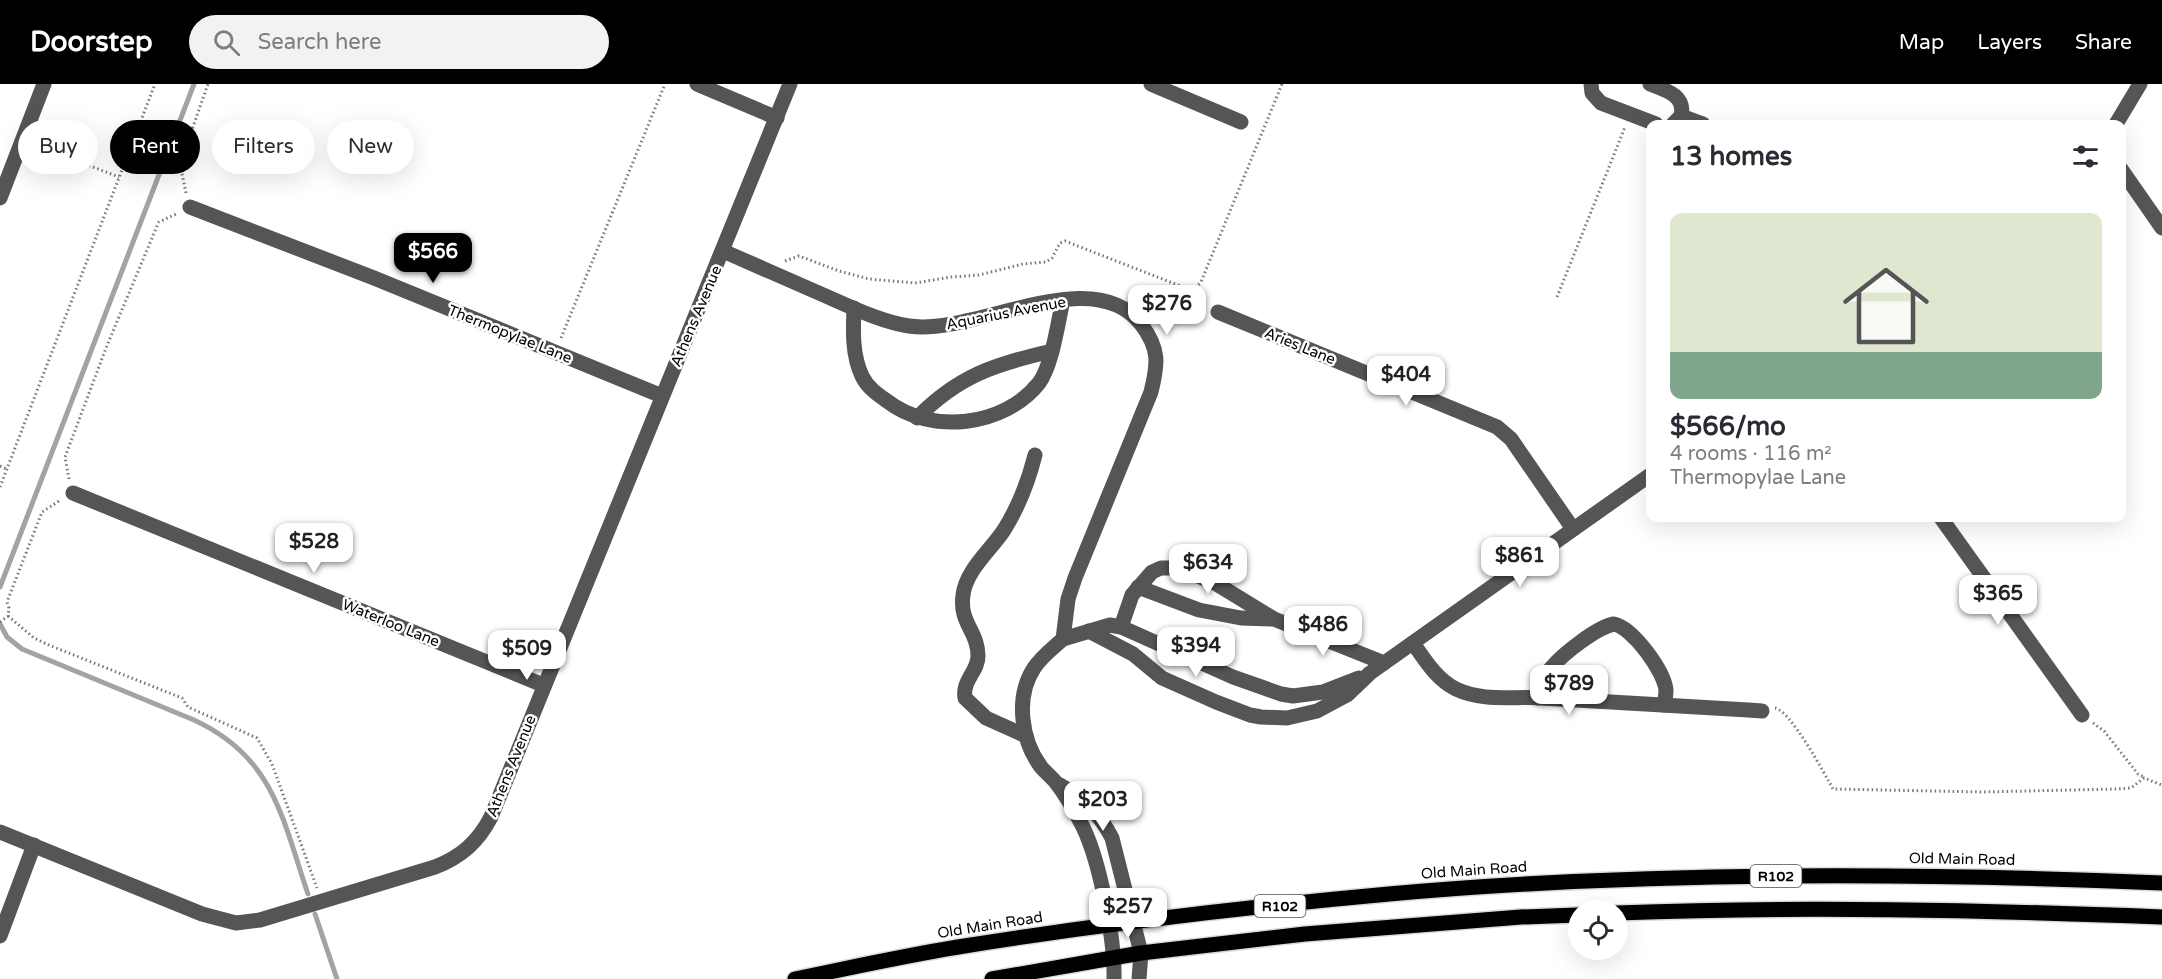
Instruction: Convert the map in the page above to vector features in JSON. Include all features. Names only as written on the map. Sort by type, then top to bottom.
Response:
[{"type":"main road","name":"Old Main Road","points":[[795,979],[957,948],[1227,911],[1391,894],[1524,885],[1716,877],[1916,875],[2162,883]]},
{"type":"main road","points":[[1628,913],[1716,909],[1916,910],[2162,917]]},
{"type":"main road","name":"R102","points":[[992,979],[1141,953],[1305,934],[1568,915]]},
{"type":"street","points":[[30,120],[44,84]]},
{"type":"street","points":[[697,84],[777,118]]},
{"type":"street","name":"Athens Avenue","points":[[0,832],[202,914],[236,923],[260,920],[451,860],[475,843],[491,817],[790,84]]},
{"type":"street","points":[[1151,84],[1241,122]]},
{"type":"street","points":[[1591,84],[1592,93],[1596,99],[1646,120]]},
{"type":"street","points":[[1650,84],[1676,96],[1682,105],[1677,120]]},
{"type":"street","points":[[2118,120],[2140,84]]},
{"type":"street","points":[[0,197],[18,151]]},
{"type":"street","points":[[2126,176],[2162,228]]},
{"type":"street","name":"Thermopylae Lane","points":[[190,207],[374,278],[662,396]]},
{"type":"street","name":"Aquarius Avenue","points":[[723,251],[854,308],[907,326],[949,326],[1063,300],[1109,302],[1137,320],[1156,352],[1158,367],[1151,393],[1075,578],[1068,599],[1063,639]]},
{"type":"street","points":[[854,308],[853,332],[856,357],[862,376],[871,390],[896,409],[917,418],[938,423],[983,418],[1009,408],[1030,392],[1041,380],[1052,351],[1063,300]]},
{"type":"street","name":"Aries Lane","points":[[1218,312],[1497,427],[1511,439],[1573,530]]},
{"type":"street","points":[[917,418],[936,398],[972,375],[1052,351]]},
{"type":"street","points":[[1026,736],[986,718],[965,698],[963,688],[977,663],[978,656],[976,641],[962,612],[963,593],[972,572],[1002,533],[1019,505],[1028,483],[1035,455]]},
{"type":"street","points":[[1089,631],[1133,654],[1162,678],[1250,716],[1287,718],[1317,711],[1347,695],[1370,673],[1646,478]]},
{"type":"street","name":"Waterloo Lane","points":[[73,493],[543,685]]},
{"type":"street","points":[[1944,522],[2082,715]]},
{"type":"street","points":[[1121,627],[1132,596],[1152,572],[1161,568],[1179,568],[1215,583],[1274,619],[1384,663]]},
{"type":"street","points":[[1138,587],[1199,610],[1241,618],[1274,619]]},
{"type":"street","points":[[1538,698],[1542,684],[1552,667],[1601,628],[1614,624],[1628,630],[1658,670],[1666,690],[1664,705]]},
{"type":"street","points":[[1114,979],[1115,957],[1090,843],[1057,784],[1041,767],[1026,736],[1023,711],[1025,688],[1033,669],[1044,655],[1063,639],[1110,625],[1121,627],[1260,688],[1293,696],[1336,688],[1370,673]]},
{"type":"street","points":[[1413,643],[1435,673],[1455,689],[1480,697],[1538,698],[1762,711]]},
{"type":"street","points":[[1057,784],[1087,803],[1106,826],[1112,838],[1141,953],[1139,979]]},
{"type":"street","points":[[0,936],[34,845]]},
{"type":"path","points":[[0,487],[155,84]]},
{"type":"path","points":[[7,618],[7,602],[42,512],[73,493],[65,457],[106,348],[159,222],[190,207],[180,164],[208,84]]},
{"type":"path","points":[[556,352],[665,84]]},
{"type":"path","points":[[772,273],[777,260],[784,262],[800,256],[839,271],[869,279],[915,283],[951,276],[979,275],[1023,264],[1046,262],[1052,258],[1060,243],[1065,241],[1188,289],[1192,288],[1202,282],[1282,84]]},
{"type":"path","points":[[1557,297],[1630,114]]},
{"type":"path","points":[[98,169],[120,177]]},
{"type":"path","points":[[0,466],[7,469]]},
{"type":"path","points":[[0,622],[7,618]]},
{"type":"path","points":[[7,618],[34,638],[182,698],[188,707],[257,738],[272,764],[321,902]]},
{"type":"path","points":[[1762,711],[1779,708],[1784,712],[1818,761],[1833,789],[1983,792],[2115,789],[2131,788],[2144,778]]},
{"type":"path","points":[[2082,715],[2104,731],[2138,774],[2162,785]]},
{"type":"waterway","points":[[0,587],[194,84]]},
{"type":"waterway","points":[[0,624],[7,637],[22,649],[194,720],[221,735],[242,752],[258,771],[282,815],[308,894]]},
{"type":"waterway","points":[[315,914],[337,979]]}]
